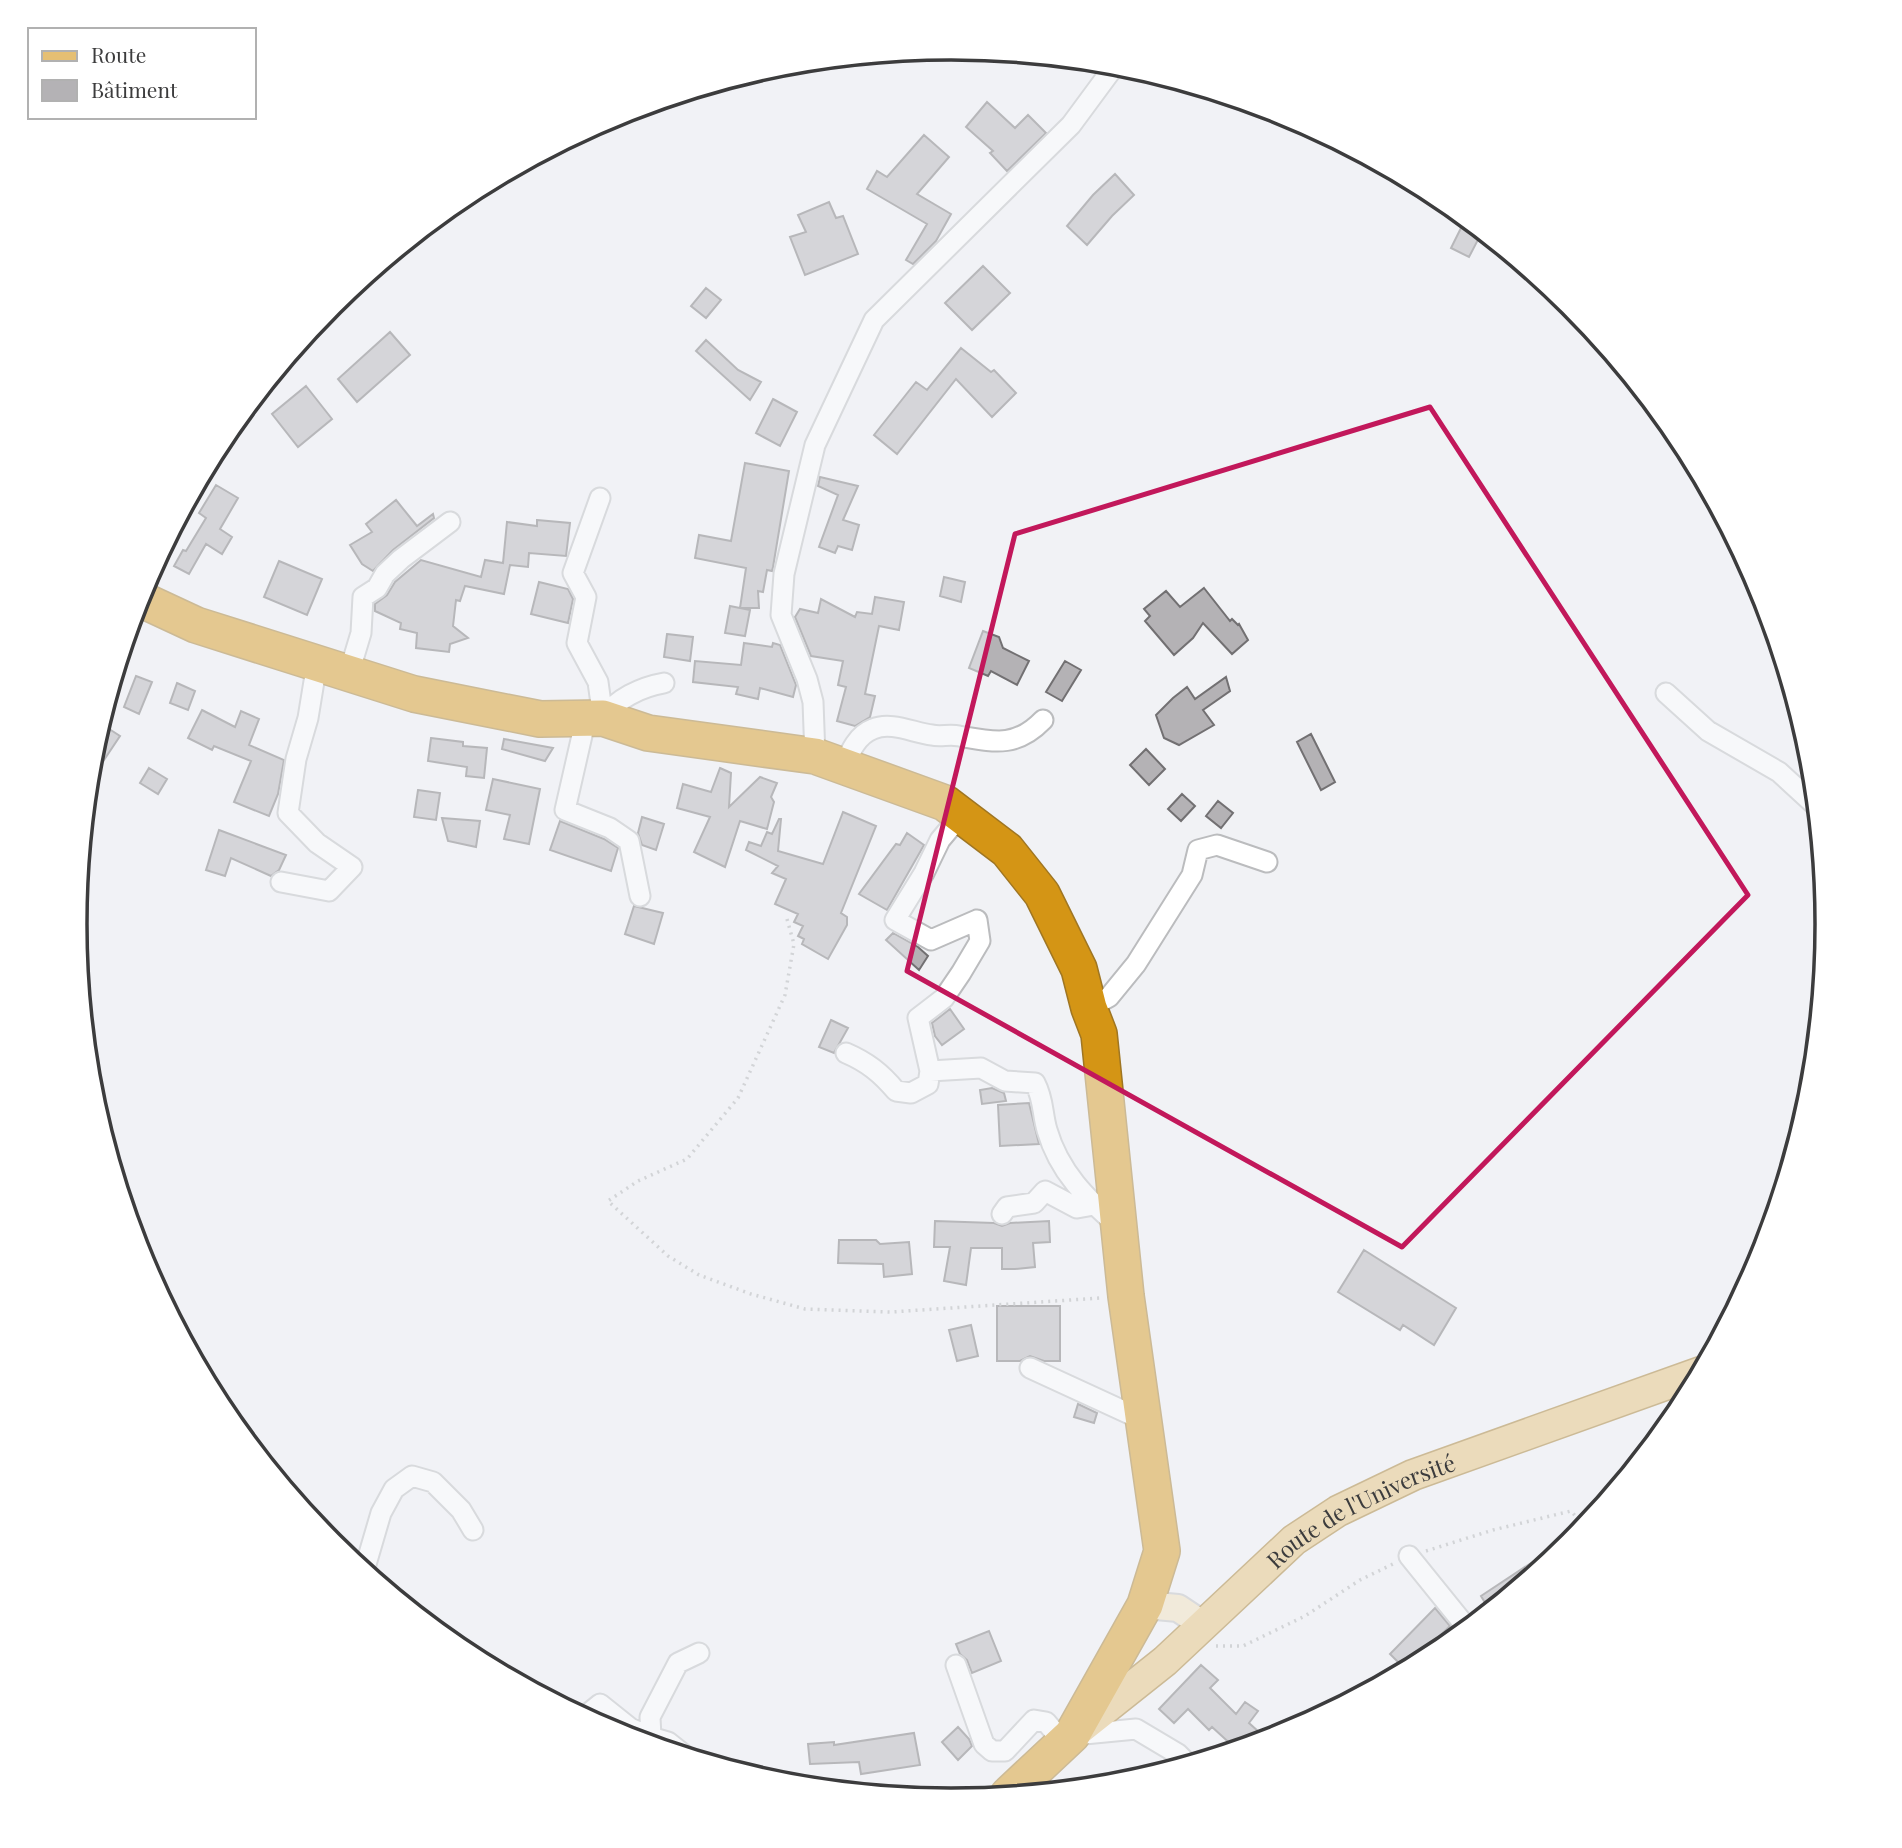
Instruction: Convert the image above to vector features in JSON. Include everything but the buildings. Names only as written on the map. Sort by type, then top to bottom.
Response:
[{"type":"highway","points":[[148,603],[196,625],[414,694],[540,719],[594,718],[648,733],[830,761],[945,803],[1007,850],[1041,894],[1079,969],[1099,1034],[1106,1216],[1126,1296],[1161,1551],[1145,1605],[1068,1739],[1018,1786]]},
{"type":"main road","name":"Route de l'Université","points":[[1068,1739],[1166,1661],[1202,1624],[1294,1540],[1338,1511],[1413,1475],[1687,1377]]},
{"type":"street","points":[[1043,720],[1032,731],[1010,741],[994,742],[957,735],[932,736],[889,727],[874,728],[862,736],[853,747],[830,761],[807,679],[781,614],[784,574],[815,445],[874,320],[1072,125],[1109,74]]},
{"type":"street","points":[[600,498],[573,573],[586,597],[577,643],[598,682],[594,718],[565,810],[610,828],[629,841],[640,896]]},
{"type":"street","points":[[281,882],[329,891],[352,867],[317,843],[288,813],[296,759],[308,718],[333,668],[361,632],[363,597],[377,588],[385,575],[401,559],[450,522]]},
{"type":"street","points":[[594,718],[622,699],[664,683]]},
{"type":"street","points":[[1666,693],[1708,731],[1779,772],[1806,797]]},
{"type":"street","points":[[845,1053],[867,1062],[883,1075],[896,1091],[911,1093],[928,1084],[930,1071],[918,1018],[944,998],[974,952],[980,941],[977,920],[931,940],[895,920],[924,873],[940,840],[961,815]]},
{"type":"street","points":[[1089,1008],[1109,997],[1136,964],[1192,875],[1198,850],[1217,845],[1267,862]]},
{"type":"street","points":[[930,1071],[981,1068],[1006,1081],[1035,1083],[1042,1096],[1046,1129],[1061,1164],[1084,1196],[1106,1216]]},
{"type":"street","points":[[1002,1214],[1007,1207],[1034,1203],[1045,1191],[1077,1208],[1106,1216]]},
{"type":"street","points":[[1030,1368],[1143,1420]]},
{"type":"street","points":[[366,1560],[387,1501],[394,1489],[412,1476],[433,1482],[461,1510],[473,1530]]},
{"type":"street","points":[[1409,1556],[1462,1621]]},
{"type":"street","points":[[1145,1605],[1178,1608],[1202,1624]]},
{"type":"street","points":[[651,1735],[650,1717],[678,1663],[699,1653]]},
{"type":"street","points":[[956,1665],[984,1744],[992,1751],[1005,1751],[1034,1720],[1046,1722],[1068,1739],[1136,1729],[1181,1757]]},
{"type":"street","points":[[593,1710],[600,1704],[627,1726]]},
{"type":"path","points":[[788,919],[794,944],[785,995],[738,1098],[687,1159],[638,1181],[608,1201],[668,1256],[699,1275],[751,1294],[805,1309],[891,1312],[1126,1296]]},
{"type":"path","points":[[1202,1624],[1203,1646],[1243,1646],[1306,1616],[1360,1580],[1409,1556],[1493,1530],[1571,1511],[1578,1519]]},
{"type":"highlighted area","points":[[1430,407],[1748,895],[1402,1247],[907,971],[1015,534]]}]
